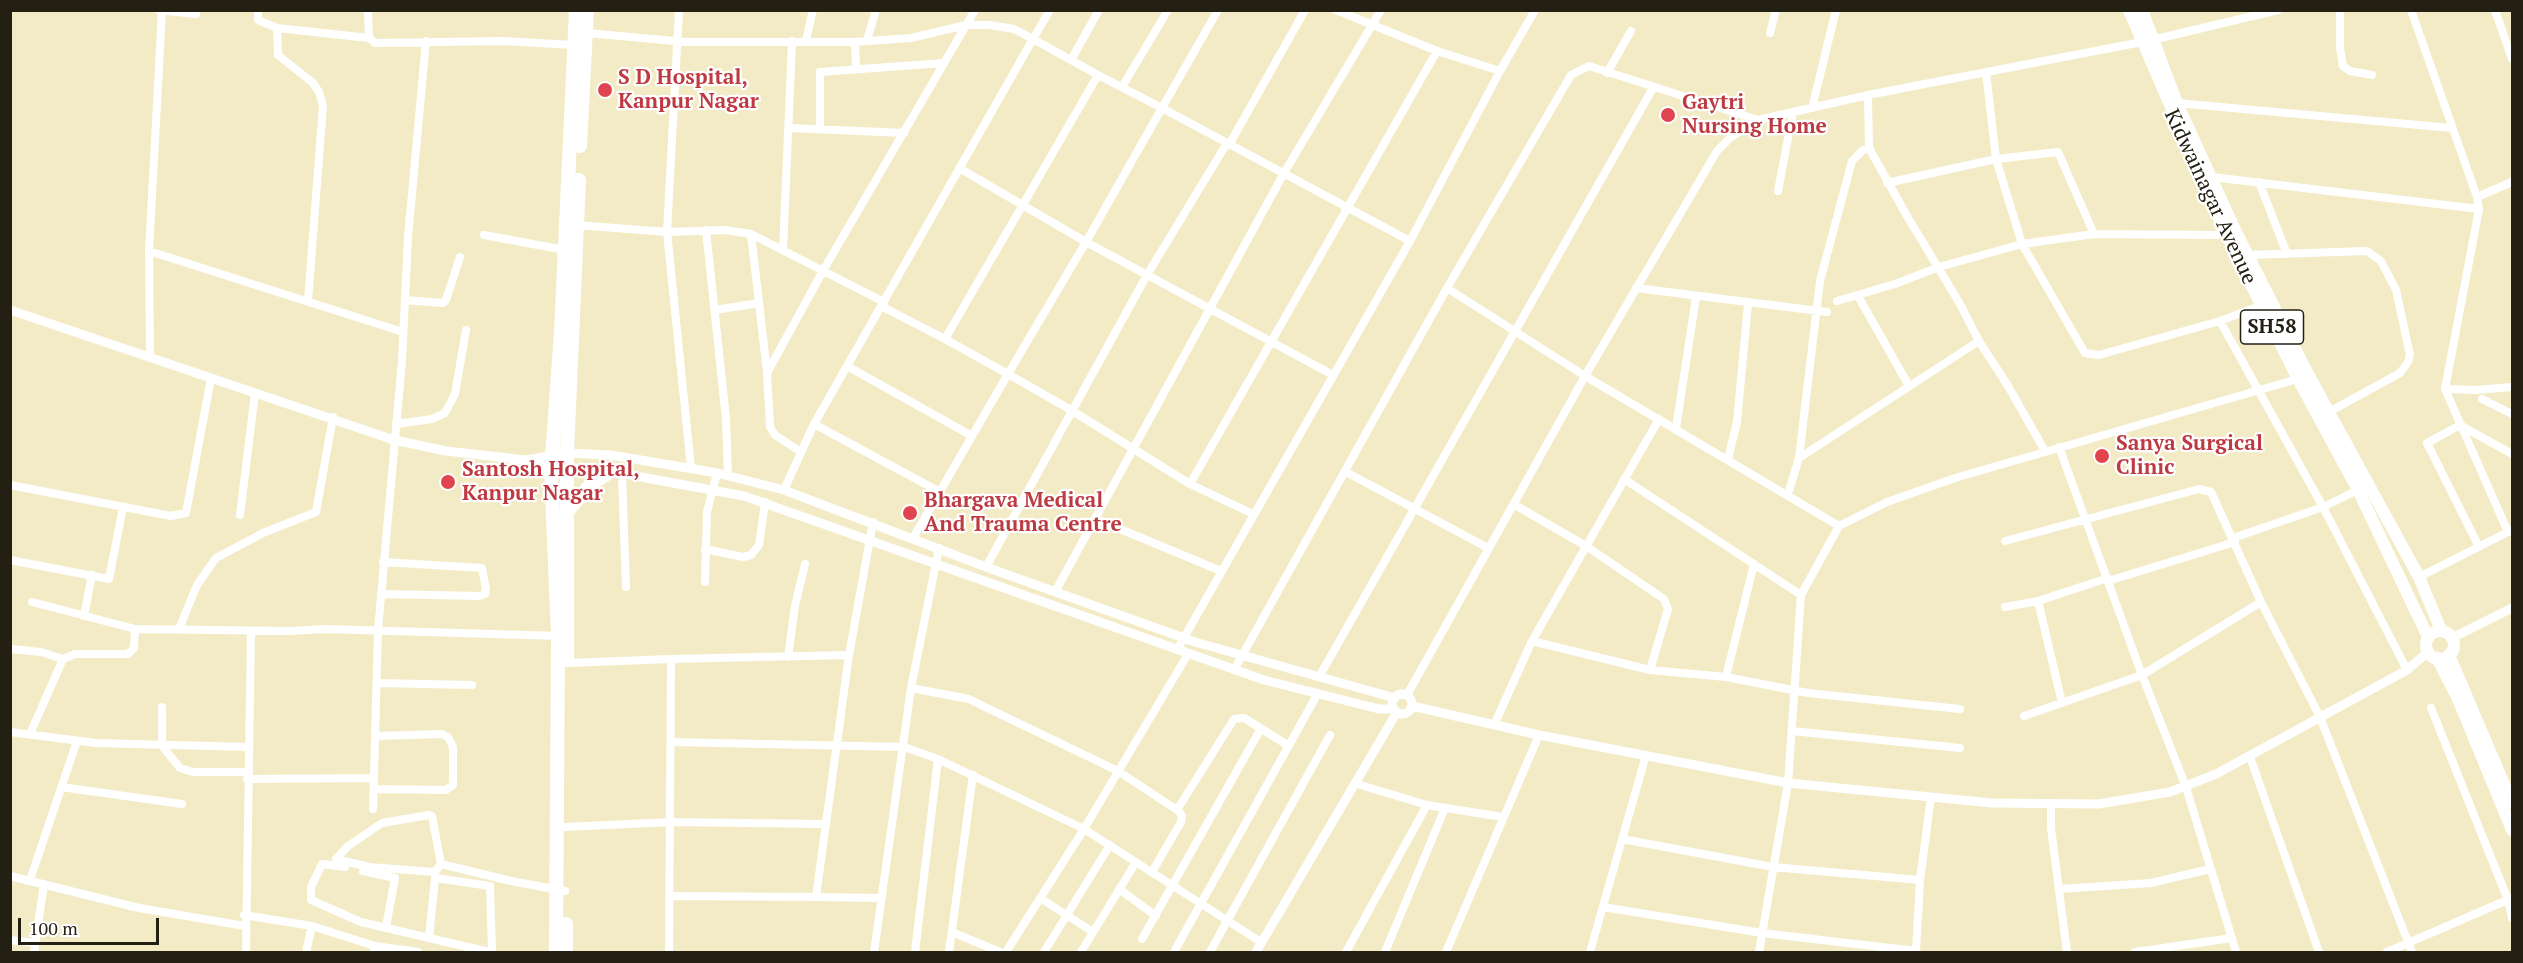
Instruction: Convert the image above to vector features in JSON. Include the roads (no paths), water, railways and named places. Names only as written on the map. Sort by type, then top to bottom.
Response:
[{"type":"highway","points":[[556,952],[565,827],[567,663],[551,470],[565,250],[576,10]]},
{"type":"highway","points":[[566,952],[561,890],[567,453],[587,10]]},
{"type":"highway","points":[[566,513],[590,485],[616,473]]},
{"type":"main road","name":"Kidwainagar Avenue","points":[[2129,10],[2212,177],[2230,230],[2247,255],[2266,303]]},
{"type":"main road","name":"Kidwainagar Avenue","points":[[2142,10],[2146,41],[2230,230],[2428,637]]},
{"type":"main road","name":"Kidwainagar Avenue","points":[[2303,377],[2329,412],[2370,484],[2419,577],[2441,630]]},
{"type":"main road","points":[[2428,637],[2441,630],[2452,638],[2454,649],[2438,655]]},
{"type":"main road","name":"SH58","points":[[2428,637],[2512,803]]},
{"type":"main road","name":"SH58","points":[[2438,655],[2512,830]]},
{"type":"street","points":[[258,10],[258,20],[277,28],[369,38],[375,43],[426,41],[574,45]]},
{"type":"street","points":[[368,10],[369,38]]},
{"type":"street","points":[[679,10],[675,41],[667,232],[691,468]]},
{"type":"street","points":[[806,40],[813,10]]},
{"type":"street","points":[[867,40],[876,10]]},
{"type":"street","points":[[767,374],[824,269],[975,10]]},
{"type":"street","points":[[784,490],[814,424],[1050,10]]},
{"type":"street","points":[[1071,60],[1099,10]]},
{"type":"street","points":[[1122,87],[1168,10]]},
{"type":"street","points":[[913,538],[1218,10]]},
{"type":"street","points":[[986,567],[1147,275],[1228,144],[1305,10]]},
{"type":"street","points":[[1336,10],[1437,51],[1500,71]]},
{"type":"street","points":[[1055,592],[1284,173],[1374,26],[1381,10]]},
{"type":"street","points":[[1177,650],[1410,241],[1535,10]]},
{"type":"street","points":[[1770,33],[1776,10]]},
{"type":"street","points":[[1812,108],[1836,10]]},
{"type":"street","points":[[526,460],[567,453],[610,455],[717,473],[784,490],[986,567],[1241,656],[1395,698],[1407,695],[1636,288],[1718,151],[1730,138],[1758,120],[1868,95],[2146,41],[2278,10]]},
{"type":"street","points":[[2340,10],[2340,48],[2343,66],[2350,71],[2372,75]]},
{"type":"street","points":[[2411,10],[2477,197],[2479,209],[2445,389],[2510,531],[2419,577]]},
{"type":"street","points":[[2495,10],[2512,58]]},
{"type":"street","points":[[150,357],[149,251],[160,11],[196,14]]},
{"type":"street","points":[[586,33],[675,41],[855,42],[911,38],[966,25],[989,24],[1014,29],[1410,241]]},
{"type":"street","points":[[277,28],[278,54],[313,83],[322,101],[308,301]]},
{"type":"street","points":[[1608,73],[1631,31]]},
{"type":"street","points":[[373,809],[378,630],[396,424],[408,237],[426,41]]},
{"type":"street","points":[[783,250],[792,41]]},
{"type":"street","points":[[855,42],[856,68]]},
{"type":"street","points":[[1190,483],[1437,51]]},
{"type":"street","points":[[820,129],[820,72],[944,63]]},
{"type":"street","points":[[1234,670],[1447,288],[1571,75],[1589,66],[1758,120]]},
{"type":"street","points":[[1986,72],[1996,159],[2022,244],[2089,355],[2099,355],[2220,321],[2266,303]]},
{"type":"street","points":[[945,339],[1098,75]]},
{"type":"street","points":[[1319,677],[1653,88]]},
{"type":"street","points":[[1868,95],[1869,148],[1887,183],[1939,267],[1978,342],[2008,386],[2045,451]]},
{"type":"street","points":[[2177,103],[2452,128]]},
{"type":"street","points":[[1778,190],[1793,112]]},
{"type":"street","points":[[789,128],[904,132]]},
{"type":"street","points":[[1788,494],[1799,458],[1820,281],[1850,168],[1856,156],[1869,148]]},
{"type":"street","points":[[1887,183],[1996,159],[2058,153],[2094,234]]},
{"type":"street","points":[[959,168],[1086,242],[1333,375]]},
{"type":"street","points":[[2212,177],[2479,209]]},
{"type":"street","points":[[2259,182],[2287,254]]},
{"type":"street","points":[[2477,197],[2512,182]]},
{"type":"street","points":[[576,225],[667,232],[706,230],[751,234],[824,269],[1071,410],[1190,483],[1253,514]]},
{"type":"street","points":[[706,230],[728,439],[728,476]]},
{"type":"street","points":[[1837,300],[1858,296],[1939,267],[2022,244],[2094,234],[2172,236],[2230,230]]},
{"type":"street","points":[[751,234],[767,374],[770,427],[775,435],[801,452]]},
{"type":"street","points":[[484,235],[565,250]]},
{"type":"street","points":[[149,251],[403,332]]},
{"type":"street","points":[[2247,255],[2372,252],[2382,261],[2396,290],[2410,354],[2408,362],[2400,373],[2329,412]]},
{"type":"street","points":[[405,300],[443,303],[447,300],[460,257]]},
{"type":"street","points":[[1447,288],[1585,376],[1839,526]]},
{"type":"street","points":[[1636,288],[1748,304],[1827,312]]},
{"type":"street","points":[[1858,296],[1909,386]]},
{"type":"street","points":[[1676,428],[1696,297]]},
{"type":"street","points":[[715,310],[759,303]]},
{"type":"street","points":[[1728,459],[1737,423],[1748,304]]},
{"type":"street","points":[[10,310],[333,417],[394,440],[446,451],[526,460],[551,470],[616,473],[711,489],[765,502],[1234,670],[1379,709],[1406,713],[1412,706]]},
{"type":"street","points":[[2220,321],[2323,507],[2407,670]]},
{"type":"street","points":[[396,424],[432,419],[445,413],[455,394],[466,330]]},
{"type":"street","points":[[1799,458],[1978,342]]},
{"type":"street","points":[[847,366],[972,436]]},
{"type":"street","points":[[1760,952],[1788,783],[1801,595],[1839,526],[1887,502],[2045,451],[2303,377]]},
{"type":"street","points":[[10,485],[171,516],[186,513],[211,378]]},
{"type":"street","points":[[2445,389],[2475,390],[2512,387]]},
{"type":"street","points":[[240,515],[255,393]]},
{"type":"street","points":[[2482,399],[2512,414]]},
{"type":"street","points":[[179,629],[197,585],[216,558],[263,532],[316,512],[333,417]]},
{"type":"street","points":[[1494,725],[1532,641],[1659,419]]},
{"type":"street","points":[[814,424],[940,492]]},
{"type":"street","points":[[2460,425],[2512,454]]},
{"type":"street","points":[[2460,425],[2428,440],[2428,448],[2479,547]]},
{"type":"street","points":[[2059,447],[2142,675],[2187,787],[2236,952]]},
{"type":"street","points":[[1346,472],[1413,510],[1488,548]]},
{"type":"street","points":[[616,473],[626,586]]},
{"type":"street","points":[[705,582],[705,549],[711,489],[717,473]]},
{"type":"street","points":[[1624,479],[1801,595]]},
{"type":"street","points":[[2005,607],[2038,601],[2234,540],[2323,507],[2370,484]]},
{"type":"street","points":[[2005,541],[2199,489],[2208,489],[2234,540],[2261,602],[2320,717],[2411,948]]},
{"type":"street","points":[[705,549],[743,557],[751,555],[759,545],[765,502]]},
{"type":"street","points":[[1515,505],[1586,546],[1661,595],[1668,609],[1650,670]]},
{"type":"street","points":[[10,560],[109,579],[123,507]]},
{"type":"street","points":[[1096,519],[1221,571]]},
{"type":"street","points":[[816,897],[849,655],[873,522]]},
{"type":"street","points":[[874,952],[911,688],[939,548]]},
{"type":"street","points":[[381,594],[479,596],[485,594],[486,589],[482,568],[384,562]]},
{"type":"street","points":[[788,657],[795,606],[805,564]]},
{"type":"street","points":[[1726,677],[1754,564]]},
{"type":"street","points":[[84,616],[92,576]]},
{"type":"street","points":[[2038,601],[2062,703]]},
{"type":"street","points":[[32,602],[135,629],[378,630],[563,636]]},
{"type":"street","points":[[2025,716],[2142,675],[2261,602]]},
{"type":"street","points":[[2452,638],[2512,609]]},
{"type":"street","points":[[30,734],[63,660],[75,654],[128,654],[134,648],[135,629]]},
{"type":"street","points":[[246,952],[244,915],[250,631]]},
{"type":"street","points":[[1532,641],[1650,670],[1726,677],[1794,690],[1960,709]]},
{"type":"street","points":[[10,649],[41,652],[63,660]]},
{"type":"street","points":[[1006,952],[1084,829],[1188,654]]},
{"type":"street","points":[[567,663],[849,655]]},
{"type":"street","points":[[1412,706],[1539,735],[1788,783],[1931,797],[2051,805],[2099,804],[2138,799],[2187,787],[2250,757],[2438,655]]},
{"type":"street","points":[[669,952],[671,659]]},
{"type":"street","points":[[377,683],[472,685]]},
{"type":"street","points":[[911,688],[969,699],[1118,771],[1174,810],[1178,810],[1182,816],[1181,822],[1152,872]]},
{"type":"street","points":[[1174,952],[1318,693]]},
{"type":"street","points":[[1407,695],[1412,706]]},
{"type":"street","points":[[1256,952],[1356,784],[1396,711],[1395,698]]},
{"type":"street","points":[[162,707],[162,746],[180,768],[193,772],[247,776],[374,778]]},
{"type":"street","points":[[2431,708],[2510,899],[2512,918]]},
{"type":"street","points":[[1178,810],[1229,723],[1238,717],[1244,718],[1289,746]]},
{"type":"street","points":[[1142,939],[1260,729]]},
{"type":"street","points":[[1792,731],[1960,748]]},
{"type":"street","points":[[10,732],[77,741],[162,746],[248,747]]},
{"type":"street","points":[[374,789],[446,790],[453,785],[453,747],[448,737],[442,734],[375,736]]},
{"type":"street","points":[[1210,952],[1330,735]]},
{"type":"street","points":[[1446,952],[1539,735]]},
{"type":"street","points":[[30,880],[77,741]]},
{"type":"street","points":[[671,742],[904,747],[938,759],[1084,829],[1261,942]]},
{"type":"street","points":[[1590,952],[1646,755]]},
{"type":"street","points":[[2250,757],[2319,952]]},
{"type":"street","points":[[915,952],[938,759]]},
{"type":"street","points":[[949,952],[973,775]]},
{"type":"street","points":[[1356,784],[1427,805],[1503,817]]},
{"type":"street","points":[[62,787],[182,804]]},
{"type":"street","points":[[1603,908],[1762,933],[1916,952],[1920,880],[1931,797]]},
{"type":"street","points":[[1346,952],[1427,805]]},
{"type":"street","points":[[2051,805],[2051,828],[2067,952]]},
{"type":"street","points":[[1385,952],[1445,808]]},
{"type":"street","points":[[429,815],[432,816],[441,864],[435,872],[369,867],[336,859],[348,846],[382,823],[429,815]]},
{"type":"street","points":[[565,827],[671,822],[826,824]]},
{"type":"street","points":[[1622,839],[1773,867],[1920,880]]},
{"type":"street","points":[[1044,952],[1110,845]]},
{"type":"street","points":[[1081,952],[1136,862]]},
{"type":"street","points":[[387,927],[395,878],[322,864],[311,887],[311,900],[361,922],[387,927],[429,938],[490,952],[490,886],[435,878],[429,938]]},
{"type":"street","points":[[441,864],[561,890]]},
{"type":"street","points":[[2059,889],[2151,883],[2210,869]]},
{"type":"street","points":[[10,876],[139,908],[245,926]]},
{"type":"street","points":[[34,952],[44,884]]},
{"type":"street","points":[[1119,889],[1156,916]]},
{"type":"street","points":[[670,896],[881,898]]},
{"type":"street","points":[[1040,898],[1093,932]]},
{"type":"street","points":[[2386,952],[2411,948],[2510,899]]},
{"type":"street","points":[[244,915],[312,926],[375,949],[418,952]]},
{"type":"street","points":[[306,952],[312,926]]},
{"type":"street","points":[[952,933],[1000,952]]},
{"type":"street","points":[[2135,952],[2232,938]]},
{"type":"street","points":[[10,940],[35,943]]},
{"type":"place","name":"S D Hospital, Kanpur Nagar","points":[[605,90]]},
{"type":"place","name":"Gaytri Nursing Home","points":[[1668,115]]},
{"type":"place","name":"Sanya Surgical Clinic","points":[[2102,456]]},
{"type":"place","name":"Santosh Hospital, Kanpur Nagar","points":[[448,482]]},
{"type":"place","name":"Bhargava Medical And Trauma Centre","points":[[910,513]]}]
